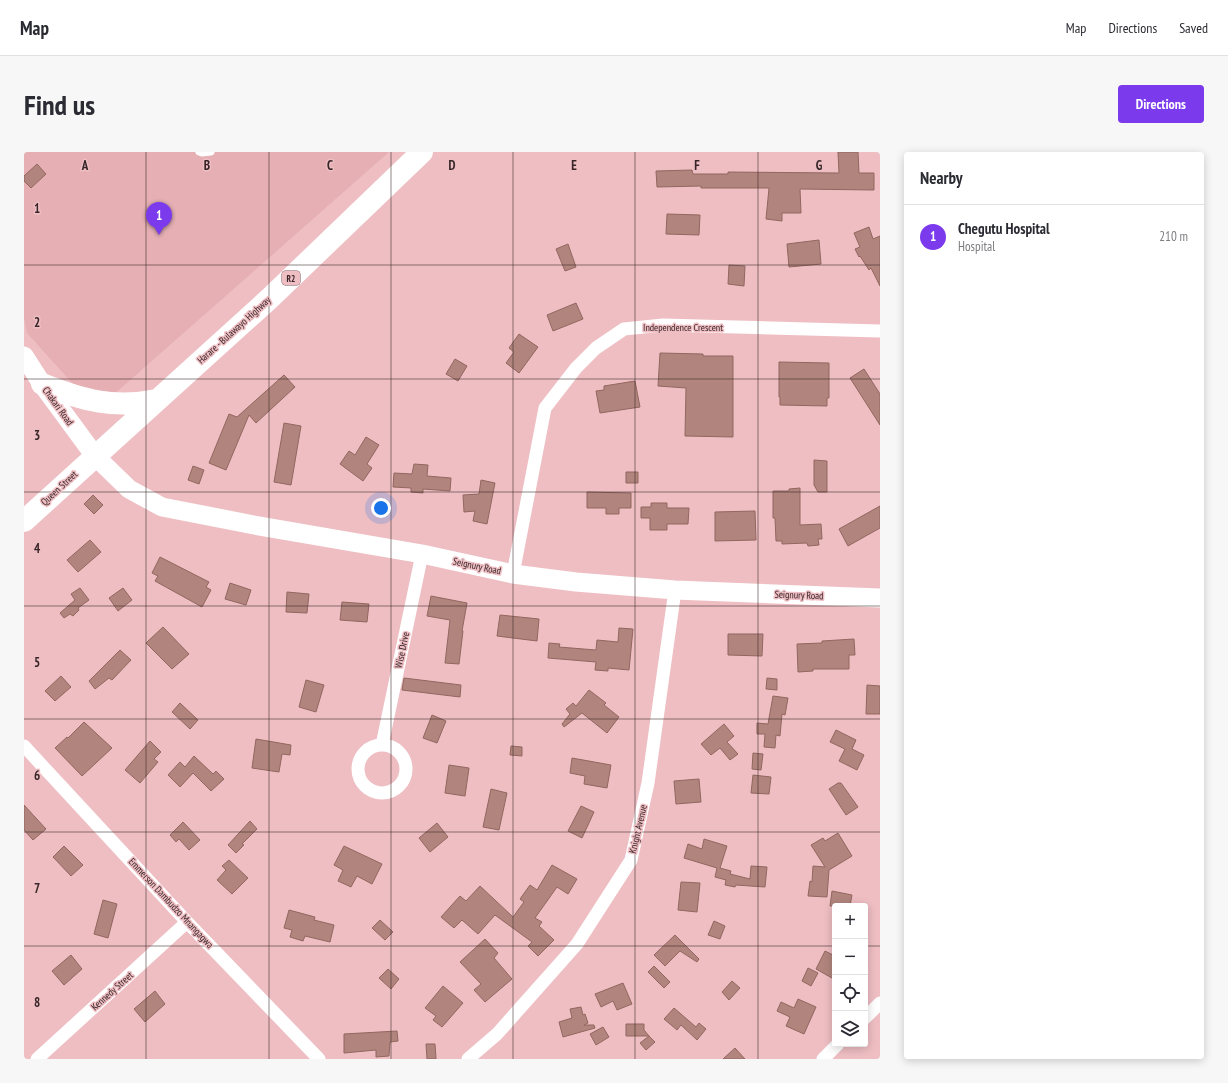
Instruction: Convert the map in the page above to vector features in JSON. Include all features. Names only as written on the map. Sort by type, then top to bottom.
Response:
[{"type":"highway","name":"Harare - Bulawayo Highway","points":[[95,456],[269,299],[422,152]]},
{"type":"highway","points":[[42,384],[72,396],[96,402],[138,404],[157,400]]},
{"type":"highway","name":"Queen Street","points":[[24,521],[95,456]]},
{"type":"main road","name":"Chakari Road","points":[[24,356],[42,384],[95,456]]},
{"type":"main road","name":"Seignury Road","points":[[95,456],[129,489],[162,507],[422,554],[513,574],[576,582],[675,590],[880,598]]},
{"type":"street","name":"Independence Crescent","points":[[513,574],[545,408],[576,368],[596,348],[624,329],[663,325],[880,331]]},
{"type":"street","name":"Wise Drive","points":[[382,745],[422,554]]},
{"type":"street","name":"Knight Avenue","points":[[468,1059],[497,1034],[577,944],[631,860],[648,783],[675,590]]},
{"type":"street","name":"Emmerson Dambudzo Mnangagwa","points":[[24,746],[188,922],[319,1059]]},
{"type":"street","name":"Kennedy Street","points":[[37,1059],[188,922]]},
{"type":"street","points":[[868,1015],[880,1003]]},
{"type":"street","points":[[823,1059],[835,1047]]},
{"type":"lane","points":[[199,152],[211,152]]},
{"type":"shaded area","points":[[24,152],[389,152],[112,396],[82,394],[27,333],[24,318]]},
{"type":"building","points":[[838,152],[858,152],[859,173],[874,173],[874,190],[800,189],[801,213],[782,213],[782,221],[766,219],[769,188],[701,188],[701,186],[657,187],[656,171],[692,170],[693,174],[728,174],[728,172],[839,173]]},
{"type":"building","points":[[37,164],[46,174],[31,188],[24,181],[24,176]]},
{"type":"building","points":[[667,214],[700,215],[699,235],[666,234]]},
{"type":"building","points":[[869,227],[873,239],[880,236],[880,286],[871,268],[869,270],[855,249],[860,247],[854,233]]},
{"type":"building","points":[[819,240],[821,264],[789,267],[787,244]]},
{"type":"building","points":[[568,244],[576,267],[565,271],[556,249]]},
{"type":"building","points":[[729,265],[745,266],[744,286],[728,284]]},
{"type":"building","points":[[576,303],[583,319],[553,331],[547,315]]},
{"type":"building","points":[[519,334],[538,347],[519,373],[506,363],[514,352],[509,348]]},
{"type":"building","points":[[660,353],[703,354],[703,356],[733,356],[733,437],[685,436],[686,388],[658,386]]},
{"type":"building","points":[[455,359],[467,366],[458,381],[446,374]]},
{"type":"building","points":[[779,362],[829,363],[829,398],[827,398],[827,406],[780,405]]},
{"type":"building","points":[[864,369],[880,394],[880,425],[850,378]]},
{"type":"building","points":[[284,375],[295,387],[256,423],[249,415],[226,470],[209,463],[229,414],[237,417]]},
{"type":"building","points":[[635,381],[640,407],[600,413],[596,391],[604,390],[604,386]]},
{"type":"building","points":[[284,423],[301,426],[291,485],[274,482]]},
{"type":"building","points":[[366,437],[379,445],[367,464],[372,468],[363,481],[340,464],[349,451],[355,455]]},
{"type":"building","points":[[814,460],[827,461],[827,492],[818,492],[814,485]]},
{"type":"building","points":[[414,464],[428,465],[427,476],[451,478],[450,491],[423,489],[423,493],[411,492],[411,488],[393,487],[394,473],[412,474]]},
{"type":"building","points":[[193,466],[204,470],[199,484],[188,480]]},
{"type":"building","points":[[626,472],[638,472],[638,483],[626,483]]},
{"type":"building","points":[[481,480],[495,483],[487,524],[473,521],[475,511],[464,512],[463,495],[479,494]]},
{"type":"building","points":[[800,488],[800,525],[821,524],[822,539],[818,539],[819,545],[808,546],[807,543],[782,544],[782,541],[776,541],[775,518],[773,518],[773,491],[789,491],[789,489]]},
{"type":"building","points":[[587,492],[631,493],[631,508],[619,508],[619,514],[606,514],[606,508],[587,508]]},
{"type":"building","points":[[93,495],[103,505],[94,514],[84,504]]},
{"type":"building","points":[[651,503],[667,503],[667,508],[689,508],[688,524],[667,524],[667,530],[650,530],[650,518],[641,518],[641,507],[651,507]]},
{"type":"building","points":[[880,506],[880,528],[848,546],[839,529]]},
{"type":"building","points":[[755,511],[756,540],[715,541],[715,512]]},
{"type":"building","points":[[90,540],[101,552],[78,572],[67,560]]},
{"type":"building","points":[[160,557],[209,582],[206,587],[211,590],[202,607],[155,581],[158,576],[152,573]]},
{"type":"building","points":[[230,583],[251,590],[246,605],[225,599]]},
{"type":"building","points":[[80,588],[89,600],[78,608],[79,610],[73,616],[70,614],[64,618],[60,613],[75,600],[71,594]]},
{"type":"building","points":[[123,588],[132,600],[118,611],[109,598]]},
{"type":"building","points":[[287,592],[309,594],[307,613],[286,612]]},
{"type":"building","points":[[431,596],[467,603],[462,631],[459,664],[445,663],[450,620],[427,616]]},
{"type":"building","points":[[342,602],[369,604],[367,622],[340,620]]},
{"type":"building","points":[[500,615],[539,619],[537,641],[497,636]]},
{"type":"building","points":[[163,627],[189,654],[172,669],[146,643]]},
{"type":"building","points":[[619,628],[633,629],[629,670],[608,668],[608,671],[595,670],[596,662],[548,658],[549,643],[560,644],[559,647],[596,650],[597,640],[618,642]]},
{"type":"building","points":[[728,634],[763,634],[762,656],[728,655]]},
{"type":"building","points":[[854,639],[855,655],[849,655],[849,669],[813,669],[813,671],[798,672],[797,644]]},
{"type":"building","points":[[120,650],[131,660],[112,680],[109,678],[95,689],[89,681]]},
{"type":"building","points":[[61,676],[71,687],[55,701],[45,691]]},
{"type":"building","points":[[404,678],[461,685],[460,697],[402,690]]},
{"type":"building","points":[[767,678],[777,679],[777,690],[766,689]]},
{"type":"building","points":[[306,680],[324,685],[316,712],[299,707]]},
{"type":"building","points":[[867,685],[880,686],[880,714],[866,714]]},
{"type":"building","points":[[589,690],[606,703],[604,705],[619,717],[607,733],[582,713],[564,727],[562,724],[570,714],[566,709],[573,703],[576,706]]},
{"type":"building","points":[[773,696],[788,698],[785,715],[782,714],[780,736],[776,735],[775,748],[764,747],[765,734],[757,734],[757,723],[768,724]]},
{"type":"building","points":[[180,703],[198,720],[190,729],[172,712]]},
{"type":"building","points":[[432,715],[446,721],[437,743],[423,738]]},
{"type":"building","points":[[84,722],[112,748],[82,776],[55,748],[67,737],[68,738]]},
{"type":"building","points":[[724,724],[734,736],[727,742],[738,754],[730,760],[720,748],[711,755],[701,744]]},
{"type":"building","points":[[836,730],[856,740],[852,749],[864,755],[857,770],[839,761],[845,749],[830,742]]},
{"type":"building","points":[[256,739],[291,745],[290,755],[282,754],[279,772],[252,768]]},
{"type":"building","points":[[150,741],[161,752],[154,759],[158,762],[140,783],[125,770]]},
{"type":"building","points":[[511,746],[522,747],[522,756],[510,755]]},
{"type":"building","points":[[753,753],[763,754],[761,770],[752,769]]},
{"type":"building","points":[[194,756],[213,774],[216,771],[224,779],[211,791],[193,773],[180,787],[168,775],[180,762],[185,767]]},
{"type":"building","points":[[572,758],[611,765],[607,788],[584,784],[585,776],[570,773]]},
{"type":"building","points":[[449,765],[469,768],[465,796],[445,793]]},
{"type":"building","points":[[753,775],[771,777],[769,794],[751,793]]},
{"type":"building","points":[[699,779],[701,802],[676,804],[674,781]]},
{"type":"building","points":[[838,783],[841,783],[858,807],[846,815],[829,789]]},
{"type":"building","points":[[491,789],[507,793],[499,830],[483,827]]},
{"type":"building","points":[[24,805],[46,829],[33,840],[24,830]]},
{"type":"building","points":[[581,806],[594,812],[582,838],[568,831]]},
{"type":"building","points":[[250,821],[257,829],[242,844],[244,845],[236,853],[228,845]]},
{"type":"building","points":[[183,822],[200,840],[189,850],[179,839],[176,842],[170,835]]},
{"type":"building","points":[[437,823],[448,837],[430,852],[419,838]]},
{"type":"building","points":[[838,833],[852,856],[829,870],[827,897],[808,896],[810,881],[812,882],[813,866],[825,867],[811,845],[823,838],[825,841]]},
{"type":"building","points":[[704,839],[727,846],[720,868],[731,871],[730,874],[750,879],[751,866],[767,867],[765,887],[736,885],[735,887],[725,885],[726,880],[715,877],[717,868],[684,858],[688,844],[702,849]]},
{"type":"building","points":[[64,846],[83,865],[71,876],[53,857]]},
{"type":"building","points":[[344,846],[382,864],[372,884],[357,876],[351,887],[338,881],[343,870],[334,865]]},
{"type":"building","points":[[229,860],[248,878],[232,894],[217,880],[226,870],[222,866]]},
{"type":"building","points":[[552,865],[577,879],[568,894],[557,887],[535,918],[542,922],[539,926],[554,940],[538,956],[528,946],[532,942],[495,915],[478,934],[462,920],[454,928],[441,917],[460,896],[466,901],[480,886],[513,917],[524,902],[520,899],[530,885],[537,890]]},
{"type":"building","points":[[681,882],[700,883],[697,912],[678,910]]},
{"type":"building","points":[[832,891],[852,895],[851,903],[832,903],[832,906],[830,906]]},
{"type":"building","points":[[103,900],[117,904],[108,938],[94,934]]},
{"type":"building","points":[[289,910],[315,917],[314,920],[334,925],[330,942],[305,936],[303,941],[290,937],[292,930],[284,928]]},
{"type":"building","points":[[380,920],[393,932],[385,940],[372,928]]},
{"type":"building","points":[[714,921],[725,926],[720,939],[708,935]]},
{"type":"building","points":[[675,935],[699,959],[697,962],[680,951],[665,966],[654,955]]},
{"type":"building","points":[[485,939],[498,953],[494,958],[512,979],[485,1002],[474,990],[481,984],[460,962]]},
{"type":"building","points":[[825,951],[832,954],[832,978],[816,969]]},
{"type":"building","points":[[71,955],[82,969],[64,985],[52,971]]},
{"type":"building","points":[[654,966],[670,982],[664,988],[648,972]]},
{"type":"building","points":[[808,968],[818,973],[811,986],[802,981]]},
{"type":"building","points":[[388,969],[399,979],[391,989],[379,978]]},
{"type":"building","points":[[732,981],[740,988],[729,1000],[722,992]]},
{"type":"building","points":[[623,983],[632,1004],[617,1010],[613,1001],[601,1007],[595,994]]},
{"type":"building","points":[[443,986],[463,1003],[442,1027],[433,1020],[436,1016],[425,1008]]},
{"type":"building","points":[[155,991],[165,1004],[145,1022],[134,1009]]},
{"type":"building","points":[[798,999],[816,1007],[804,1034],[786,1026],[790,1017],[777,1011],[781,1002],[794,1008]]},
{"type":"building","points":[[581,1007],[583,1015],[585,1014],[588,1023],[584,1025],[594,1025],[595,1028],[563,1037],[559,1022],[572,1018],[570,1009]]},
{"type":"building","points":[[674,1008],[696,1027],[699,1023],[706,1029],[697,1040],[681,1025],[677,1030],[664,1019]]},
{"type":"building","points":[[626,1024],[644,1024],[644,1030],[649,1036],[626,1036]]},
{"type":"building","points":[[603,1027],[609,1037],[596,1045],[590,1034]]},
{"type":"building","points":[[397,1031],[398,1041],[390,1042],[389,1056],[376,1057],[376,1050],[344,1053],[344,1034]]},
{"type":"building","points":[[649,1036],[655,1042],[646,1050],[640,1043]]},
{"type":"building","points":[[426,1044],[435,1044],[436,1059],[427,1059]]},
{"type":"building","points":[[735,1048],[745,1059],[723,1059]]},
{"type":"place","name":"Chegutu Hospital","points":[[159,235]]}]
